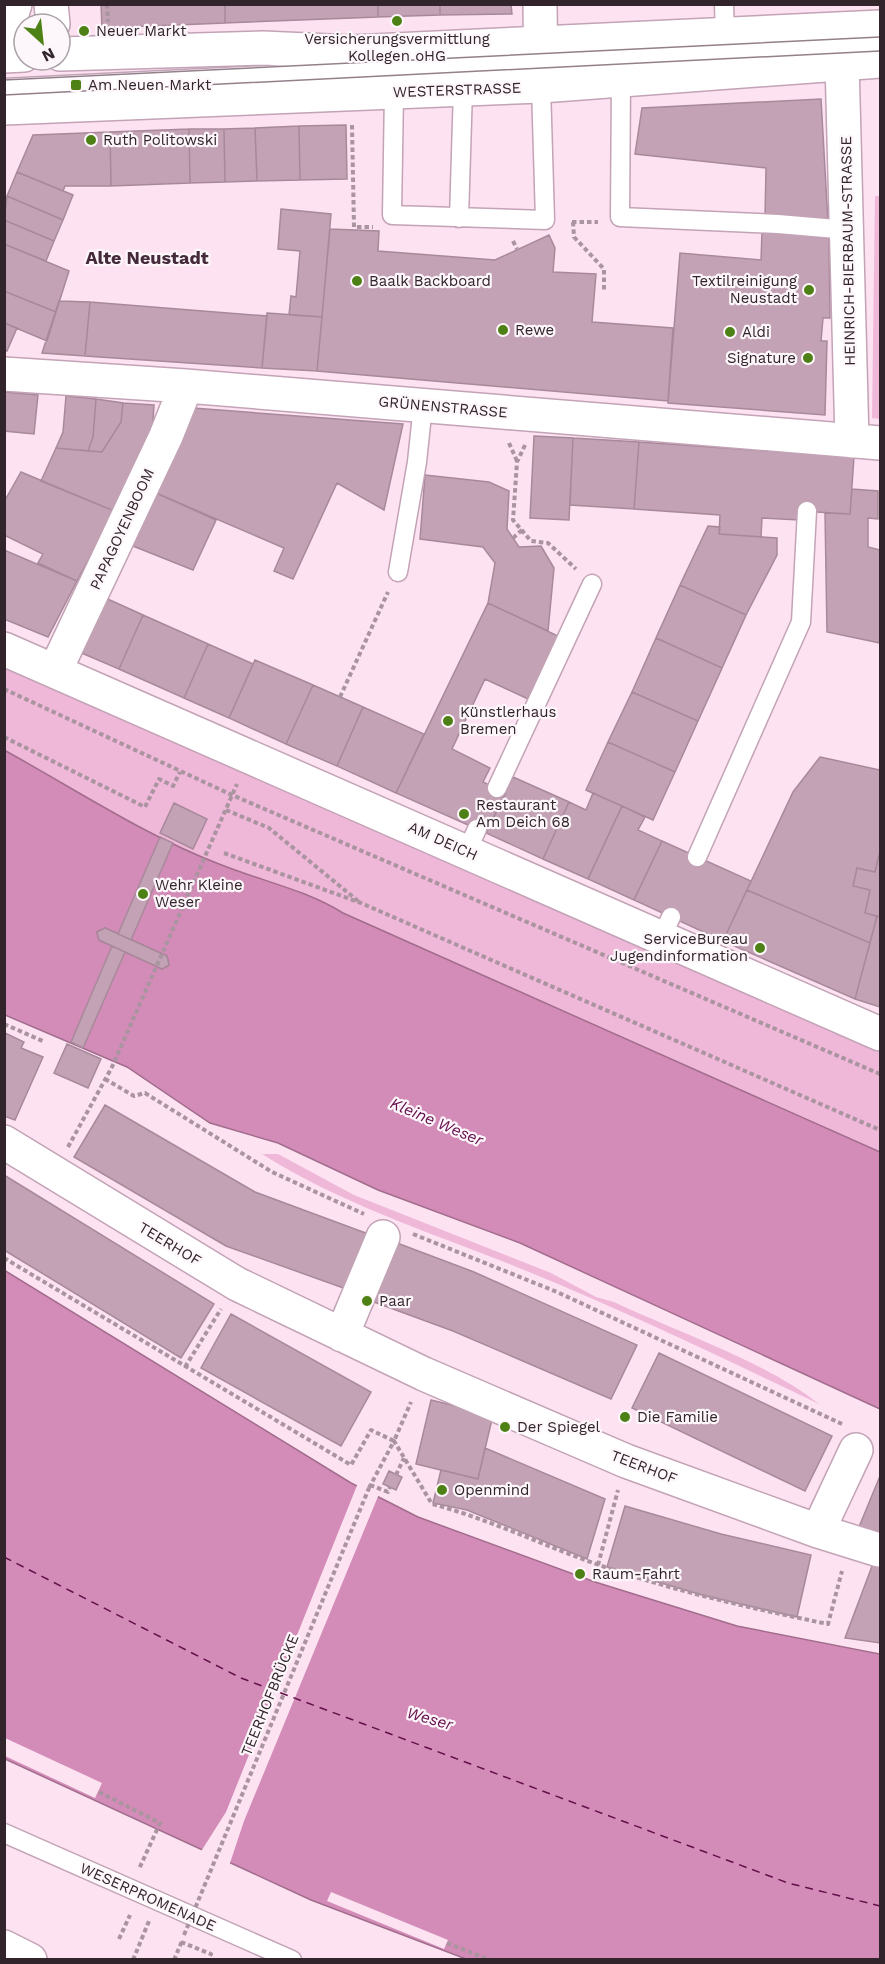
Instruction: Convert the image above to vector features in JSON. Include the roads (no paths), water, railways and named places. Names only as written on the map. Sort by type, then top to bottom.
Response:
[{"type":"street","points":[[4,39],[15,4]]},
{"type":"street","points":[[540,4],[540,64]]},
{"type":"street","name":"WESTERSTRASSE","points":[[12,108],[463,89],[540,64],[725,20],[880,27]]},
{"type":"street","name":"WESTERSTRASSE","points":[[72,54],[263,48],[352,52],[540,64],[621,81],[880,60]]},
{"type":"street","name":"HEINRICH-BIERBAUM-STRASSE","points":[[842,62],[848,230],[866,442]]},
{"type":"street","name":"GRÜNENSTRASSE","points":[[4,374],[186,386],[528,414],[810,446],[866,442]]},
{"type":"street","name":"PAPAGOYENBOOM","points":[[55,671],[166,436],[186,386]]},
{"type":"street","name":"AM DEICH","points":[[4,649],[472,840],[666,927],[880,1034]]},
{"type":"street","name":"TEERHOF","points":[[4,1142],[237,1284],[424,1374],[627,1461],[818,1531],[864,1545]]},
{"type":"street","points":[[342,1335],[384,1228]]},
{"type":"street","points":[[818,1531],[852,1439]]},
{"type":"street","points":[[4,1947],[30,1959]]},
{"type":"lane","points":[[4,88],[540,64],[880,45]]},
{"type":"lane","points":[[394,92],[392,215],[545,220],[540,64]]},
{"type":"lane","points":[[621,81],[620,216],[848,230]]},
{"type":"lane","points":[[459,218],[463,89]]},
{"type":"lane","points":[[398,572],[417,462],[423,405]]},
{"type":"lane","points":[[697,857],[801,622],[807,511]]},
{"type":"lane","points":[[497,788],[592,584]]},
{"type":"lane","name":"WESERPROMENADE","points":[[4,1833],[292,1959]]},
{"type":"water","name":"Kleine Weser","points":[[4,750],[137,825],[191,852],[313,898],[880,1152],[880,1409],[520,1243],[378,1190],[278,1143],[210,1123],[127,1067],[5,1015]],"holes":[[[105,928],[167,956],[169,965],[162,969],[99,940],[97,932]]]},
{"type":"water","name":"Weser","points":[[4,1270],[351,1483],[418,1517],[595,1582],[737,1626],[880,1654],[880,1959],[466,1959],[311,1900],[5,1759]]},
{"type":"tram line","points":[[4,80],[880,37]]},
{"type":"tram line","points":[[4,95],[880,51]]},
{"type":"place","name":"Versicherungsvermittlung Kollegen oHG","points":[[397,21]]},
{"type":"place","name":"Neuer Markt","points":[[84,31]]},
{"type":"place","name":"Am Neuen Markt","points":[[76,85]]},
{"type":"place","name":"Ruth Politowski","points":[[91,140]]},
{"type":"place","name":"Baalk Backboard","points":[[357,281]]},
{"type":"place","name":"Textilreinigung Neustadt","points":[[809,290]]},
{"type":"place","name":"Rewe","points":[[503,330]]},
{"type":"place","name":"Aldi","points":[[730,332]]},
{"type":"place","name":"Signature","points":[[808,358]]},
{"type":"place","name":"Künstlerhaus Bremen","points":[[448,721]]},
{"type":"place","name":"Restaurant Am Deich 68","points":[[464,814]]},
{"type":"place","name":"Wehr Kleine Weser","points":[[143,894]]},
{"type":"place","name":"ServiceBureau Jugendinformation","points":[[760,948]]},
{"type":"place","name":"Paar","points":[[367,1301]]},
{"type":"place","name":"Die Familie","points":[[625,1417]]},
{"type":"place","name":"Der Spiegel","points":[[505,1427]]},
{"type":"place","name":"Openmind","points":[[442,1490]]},
{"type":"place","name":"Raum-Fahrt","points":[[580,1574]]},
{"type":"district","name":"Alte Neustadt","points":[[147,258]]}]
